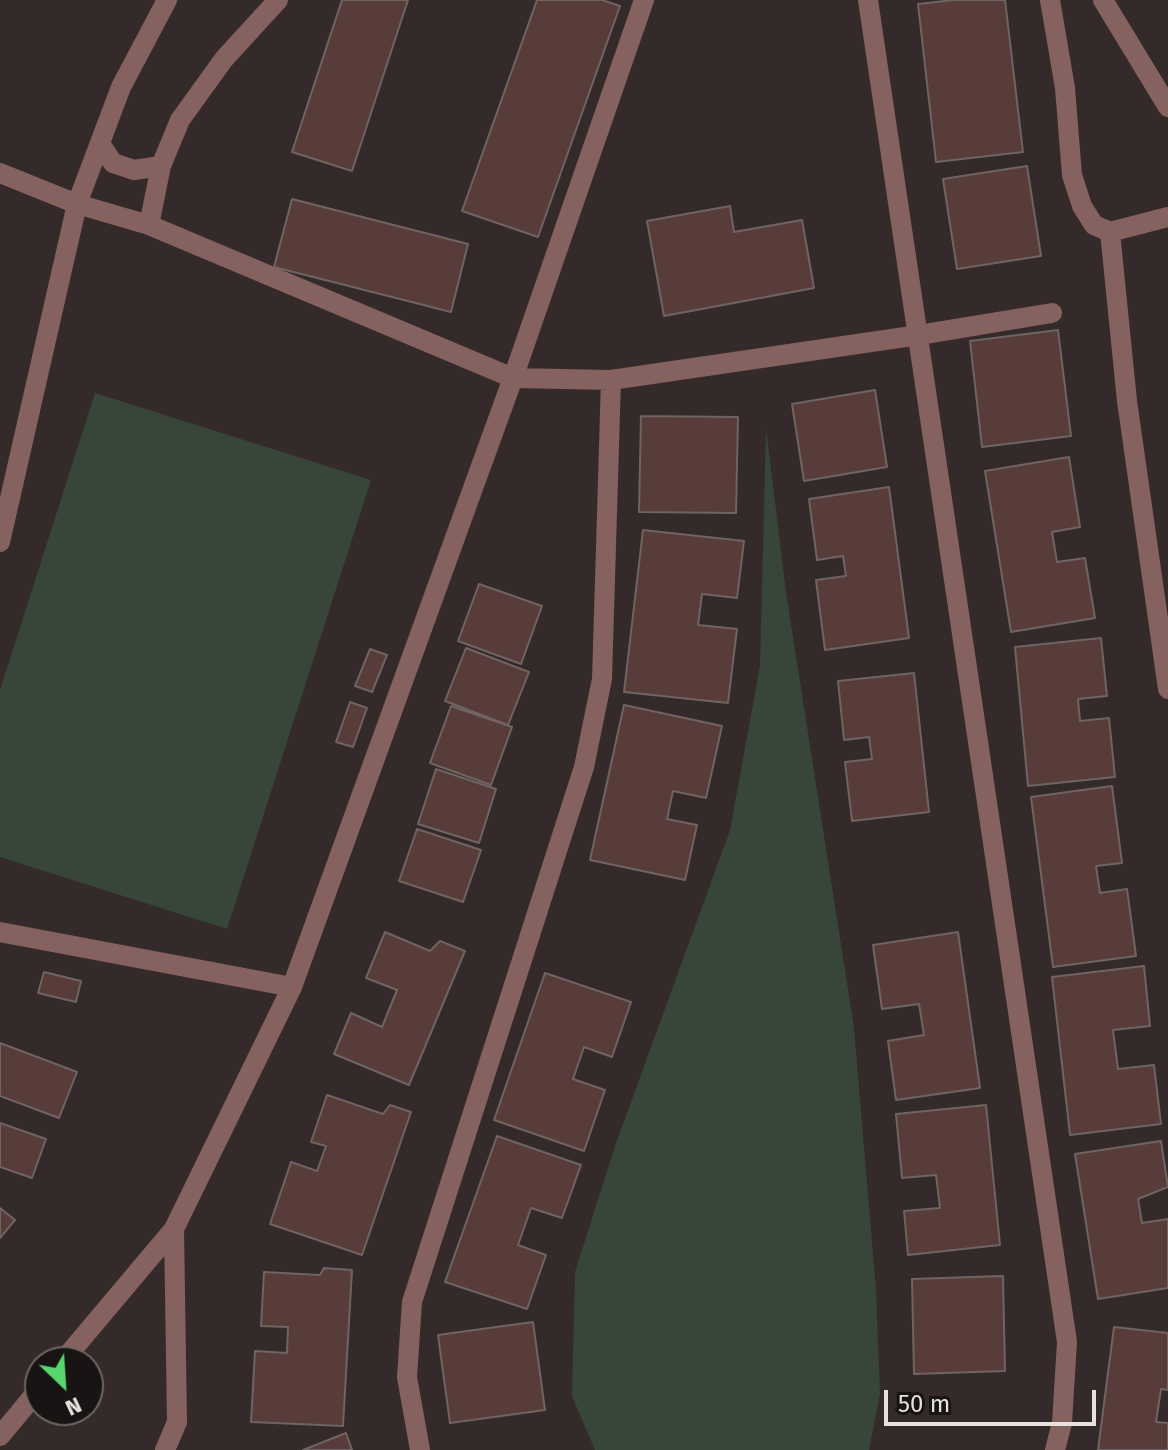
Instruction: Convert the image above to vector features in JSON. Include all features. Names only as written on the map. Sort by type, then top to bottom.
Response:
[{"type":"street","points":[[0,542],[77,204],[121,87],[167,0]]},
{"type":"street","points":[[149,225],[161,166],[180,120],[224,59],[278,0]]},
{"type":"street","points":[[75,1346],[174,1229],[292,987],[513,378],[644,0]]},
{"type":"street","points":[[868,0],[1067,1342],[1062,1423],[1055,1450]]},
{"type":"street","points":[[1050,0],[1065,88],[1072,175],[1082,206],[1094,225],[1110,232],[1168,217]]},
{"type":"street","points":[[1103,0],[1168,107]]},
{"type":"street","points":[[101,145],[113,163],[124,167],[134,170],[161,166]]},
{"type":"street","points":[[0,173],[77,204],[149,225],[513,378],[611,380],[1052,313]]},
{"type":"street","points":[[1110,232],[1127,401],[1168,689]]},
{"type":"street","points":[[420,1450],[407,1377],[412,1302],[584,767],[602,679],[611,380]]},
{"type":"street","points":[[0,932],[292,987]]},
{"type":"street","points":[[165,1450],[177,1422],[174,1229]]},
{"type":"street","points":[[0,1436],[24,1407]]},
{"type":"green space","points":[[95,393],[371,480],[227,929],[0,857],[0,690]]},
{"type":"green space","points":[[766,429],[786,592],[854,1028],[876,1290],[880,1394],[869,1450],[595,1450],[572,1396],[575,1272],[615,1146],[730,830],[760,666]]},
{"type":"building","points":[[342,0],[408,0],[352,171],[292,152]]},
{"type":"building","points":[[537,0],[602,0],[620,6],[538,237],[462,211]]},
{"type":"building","points":[[1005,0],[1023,152],[936,162],[918,4]]},
{"type":"building","points":[[1027,166],[1041,256],[957,269],[943,179]]},
{"type":"building","points":[[292,199],[468,244],[451,312],[274,267]]},
{"type":"building","points":[[730,206],[734,232],[802,220],[814,288],[664,316],[647,221]]},
{"type":"building","points":[[1058,330],[1071,436],[982,447],[970,341]]},
{"type":"building","points":[[875,390],[887,467],[804,481],[792,404]]},
{"type":"building","points":[[641,416],[738,417],[736,513],[639,512]]},
{"type":"building","points":[[1069,457],[1080,527],[1052,532],[1057,562],[1085,558],[1095,618],[1011,632],[985,471]]},
{"type":"building","points":[[889,487],[909,638],[825,650],[816,580],[846,576],[843,556],[817,560],[809,499]]},
{"type":"building","points":[[643,530],[744,541],[737,598],[702,594],[698,625],[737,629],[728,703],[624,692]]},
{"type":"building","points":[[479,584],[542,606],[521,664],[458,641]]},
{"type":"building","points":[[1101,638],[1107,696],[1078,699],[1080,721],[1109,718],[1115,777],[1028,786],[1015,647]]},
{"type":"building","points":[[466,648],[529,672],[508,725],[445,701]]},
{"type":"building","points":[[370,649],[387,655],[372,692],[355,686]]},
{"type":"building","points":[[914,673],[929,812],[852,821],[845,762],[872,759],[869,737],[844,740],[838,681]]},
{"type":"building","points":[[350,702],[367,708],[353,747],[336,742]]},
{"type":"building","points":[[624,705],[722,726],[706,798],[673,791],[667,819],[697,825],[685,880],[590,860]]},
{"type":"building","points":[[451,706],[512,727],[491,785],[430,763]]},
{"type":"building","points":[[436,769],[496,789],[479,843],[418,824]]},
{"type":"building","points":[[1112,786],[1122,863],[1096,866],[1100,893],[1127,889],[1136,956],[1053,967],[1031,797]]},
{"type":"building","points":[[417,829],[481,850],[463,902],[399,881]]},
{"type":"building","points":[[385,932],[430,951],[440,941],[465,951],[409,1085],[334,1054],[351,1013],[382,1027],[397,990],[366,978]]},
{"type":"building","points":[[958,932],[980,1088],[896,1100],[888,1041],[924,1035],[919,1004],[882,1009],[873,945]]},
{"type":"building","points":[[1144,966],[1150,1026],[1113,1030],[1118,1069],[1154,1065],[1161,1124],[1070,1135],[1052,977]]},
{"type":"building","points":[[44,972],[81,981],[76,1002],[38,993]]},
{"type":"building","points":[[545,973],[631,1002],[612,1057],[584,1047],[573,1079],[605,1090],[584,1151],[494,1120]]},
{"type":"building","points":[[0,1043],[77,1072],[59,1118],[0,1096]]},
{"type":"building","points":[[327,1095],[383,1114],[390,1105],[411,1112],[362,1255],[270,1224],[291,1162],[317,1171],[326,1146],[311,1142]]},
{"type":"building","points":[[986,1105],[1000,1245],[908,1255],[904,1211],[940,1208],[936,1175],[902,1178],[896,1114]]},
{"type":"building","points":[[0,1123],[46,1139],[32,1178],[0,1167]]},
{"type":"building","points":[[497,1136],[581,1165],[562,1218],[531,1208],[518,1245],[546,1255],[527,1309],[445,1282]]},
{"type":"building","points":[[1161,1141],[1168,1187],[1138,1199],[1142,1223],[1168,1219],[1168,1288],[1098,1299],[1075,1154]]},
{"type":"building","points":[[0,1208],[15,1220],[0,1238]]},
{"type":"building","points":[[324,1268],[352,1270],[343,1426],[251,1422],[255,1351],[287,1353],[288,1327],[261,1326],[264,1272],[320,1275]]},
{"type":"building","points":[[1003,1276],[1005,1371],[914,1374],[912,1279]]},
{"type":"building","points":[[533,1322],[545,1410],[450,1423],[438,1335]]},
{"type":"building","points":[[1114,1327],[1168,1333],[1168,1390],[1161,1389],[1156,1422],[1168,1423],[1168,1450],[1098,1450]]},
{"type":"building","points":[[346,1433],[352,1450],[303,1450]]}]
